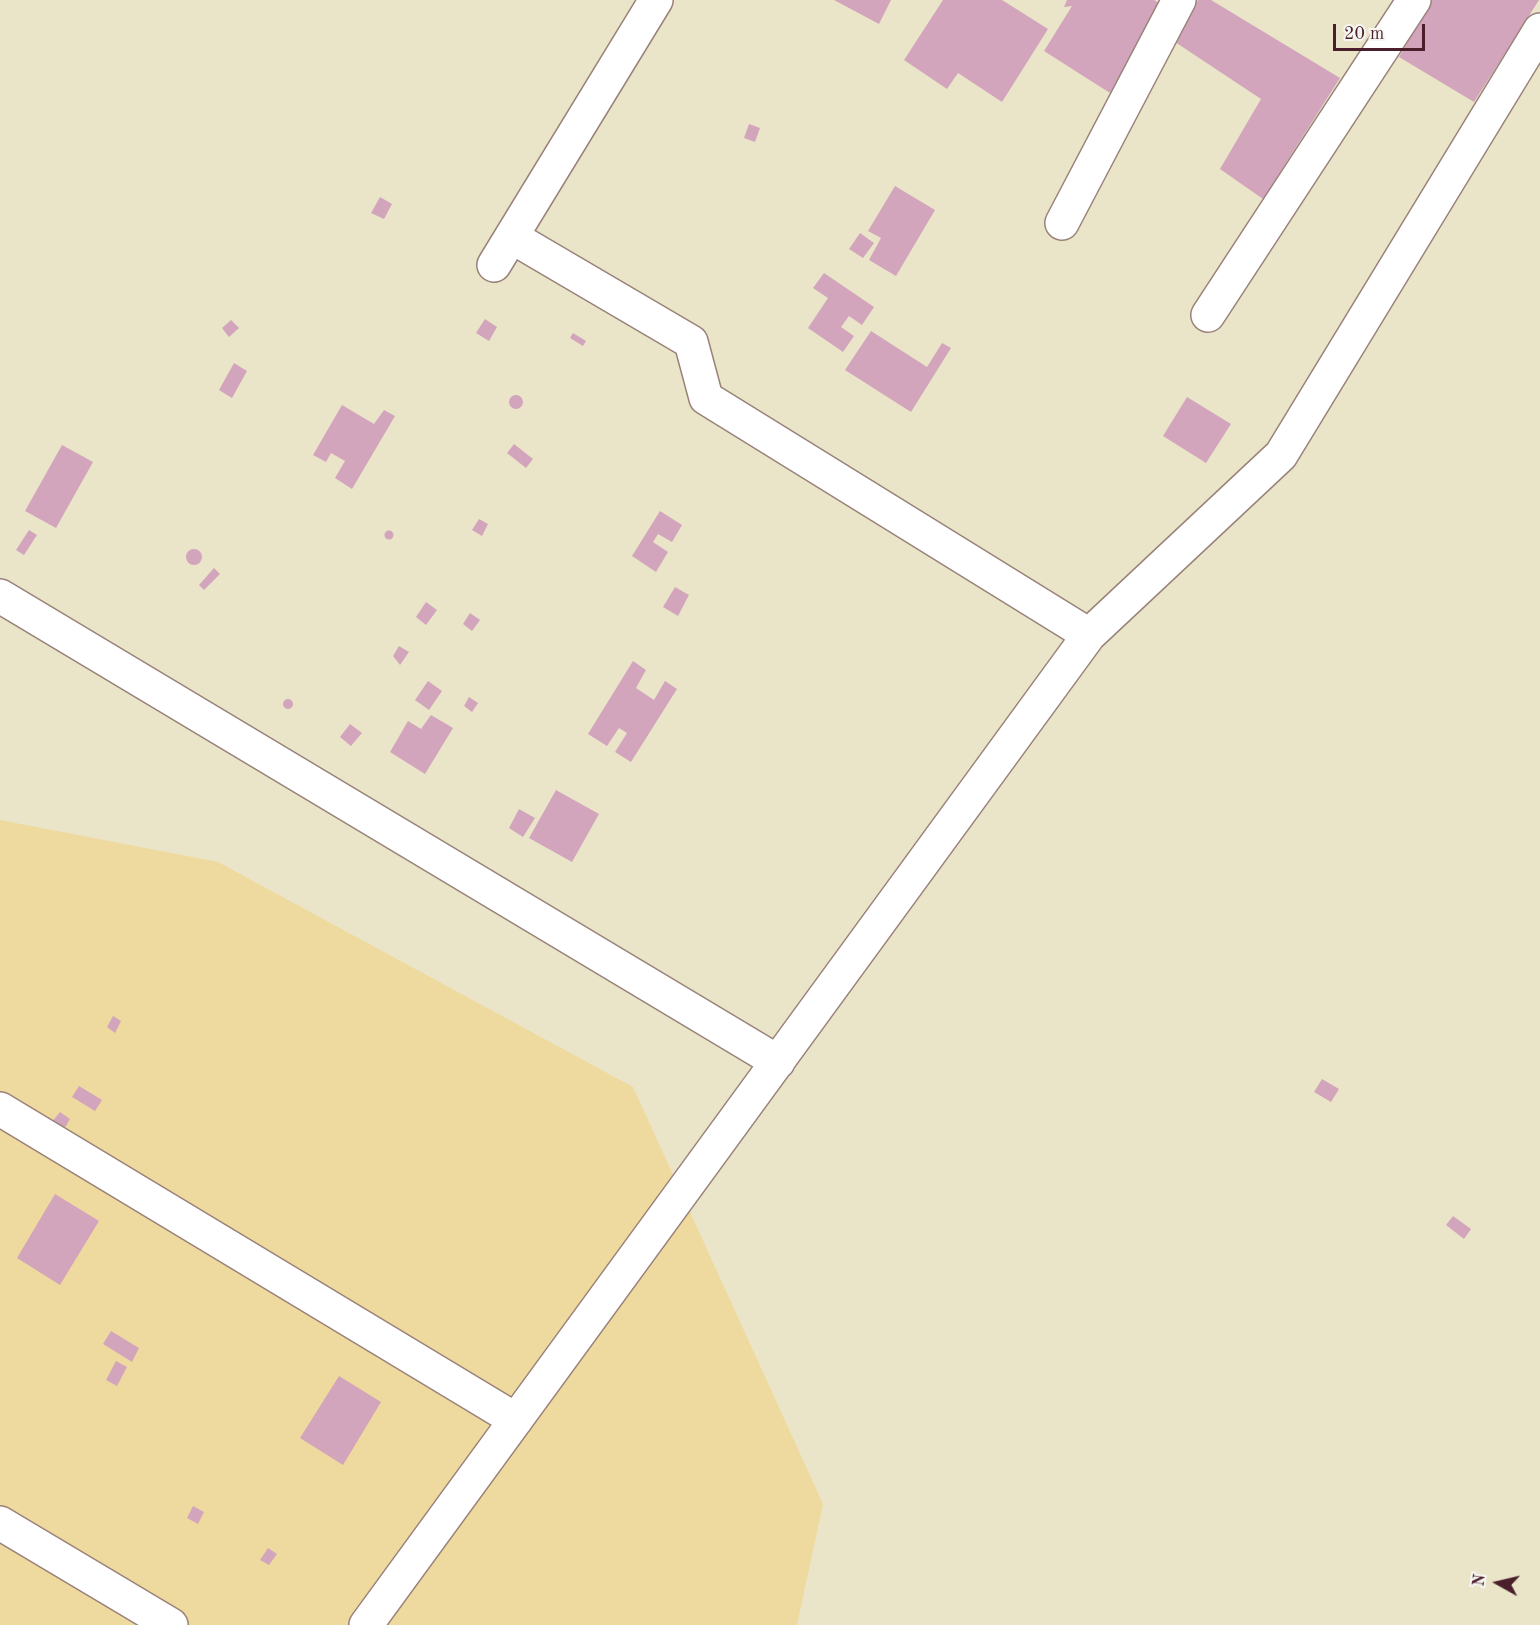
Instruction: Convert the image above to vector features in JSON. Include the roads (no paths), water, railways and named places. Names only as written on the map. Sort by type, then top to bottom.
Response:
[{"type":"street","points":[[494,265],[656,0]]},
{"type":"street","points":[[1062,223],[1179,0]]},
{"type":"street","points":[[1208,315],[1413,0]]},
{"type":"street","points":[[366,1625],[1089,635],[1281,455],[1540,30]]},
{"type":"street","points":[[512,237],[691,342],[706,398],[1089,635]]},
{"type":"street","points":[[0,597],[778,1062]]},
{"type":"street","points":[[0,1109],[516,1420]]},
{"type":"street","points":[[0,1523],[171,1625]]}]
